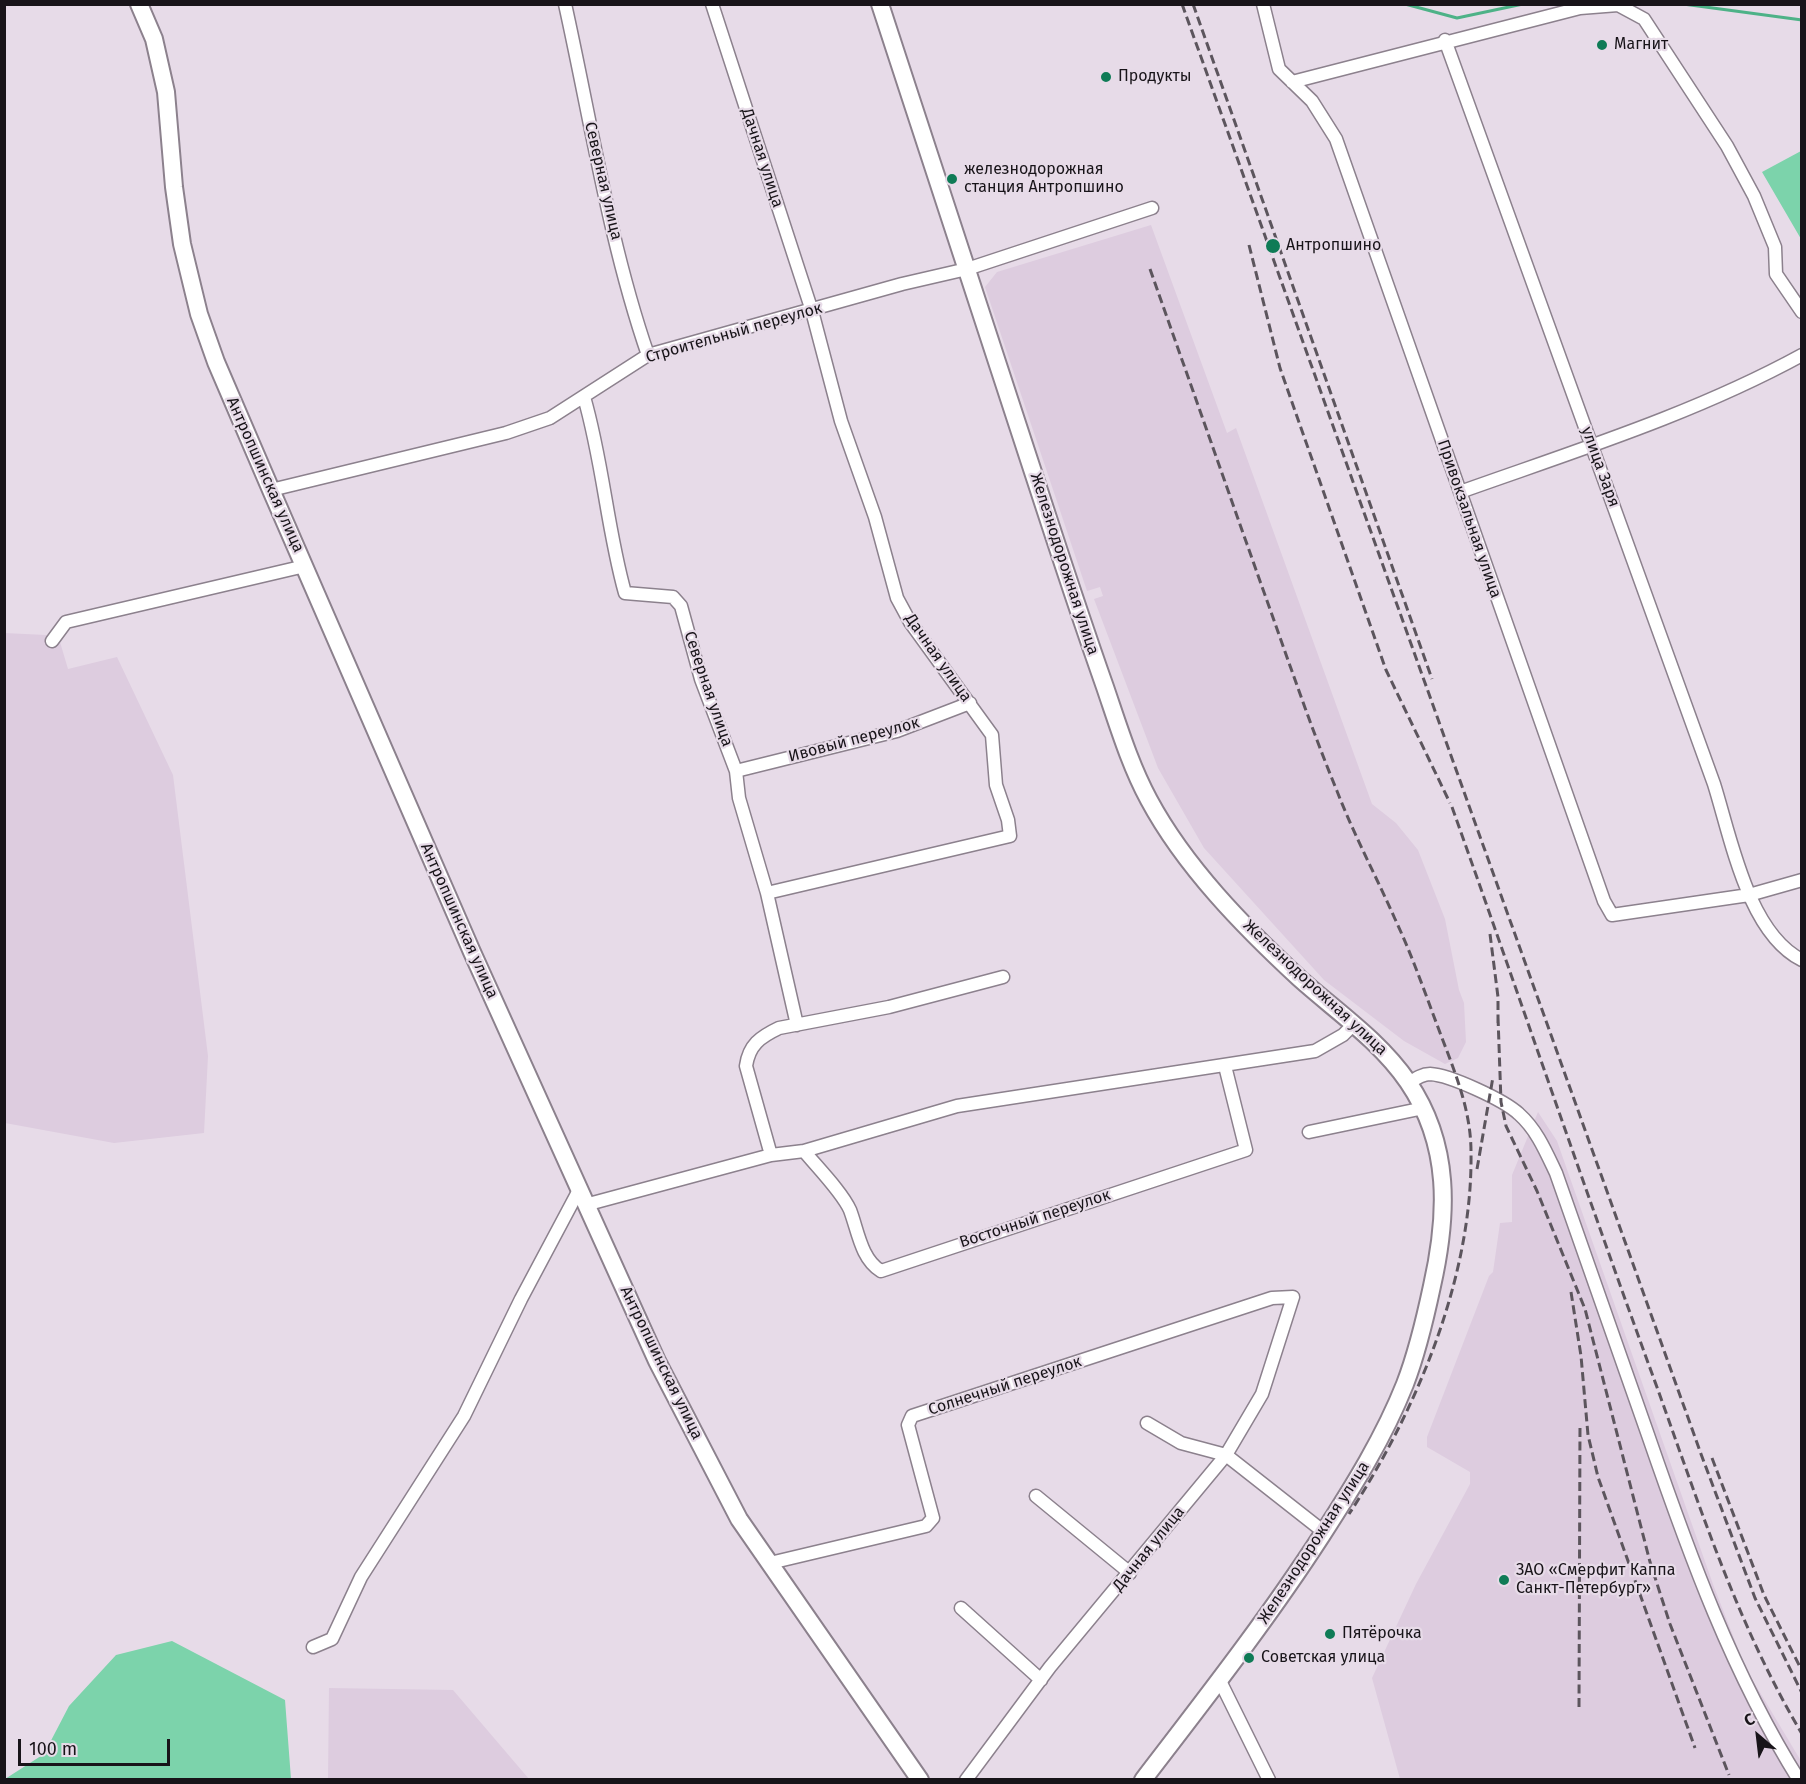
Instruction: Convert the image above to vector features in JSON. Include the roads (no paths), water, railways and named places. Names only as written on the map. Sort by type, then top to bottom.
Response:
[{"type":"street","name":"Антропшинская улица","points":[[139,4],[154,39],[166,92],[179,221],[199,314],[216,362],[472,952],[662,1371],[739,1519],[920,1779]]},
{"type":"street","name":"Северная улица","points":[[565,4],[603,184],[636,322],[648,355]]},
{"type":"street","name":"Дачная улица","points":[[712,4],[812,311],[860,479],[875,517],[897,598],[910,622],[992,735],[996,785],[1008,820],[1010,836],[768,893]]},
{"type":"street","name":"Железнодорожная улица","points":[[880,4],[1079,611],[1128,753],[1148,798],[1175,843],[1254,933],[1300,978],[1374,1041],[1409,1083],[1424,1108],[1439,1152],[1444,1198],[1442,1242],[1428,1306],[1407,1377],[1388,1421],[1354,1486],[1324,1532],[1220,1681],[1143,1779]]},
{"type":"street","name":"Привокзальная улица","points":[[1263,4],[1280,69],[1312,101],[1336,140],[1604,902],[1612,915],[1749,895]]},
{"type":"street","points":[[1292,82],[1445,40],[1580,8],[1618,5],[1644,19],[1726,146],[1754,196],[1775,247],[1776,274],[1802,312]]},
{"type":"street","name":"улица Заря","points":[[1445,40],[1714,784],[1749,895],[1778,943],[1788,953],[1802,960]]},
{"type":"street","name":"Строительный переулок","points":[[271,490],[506,434],[550,418],[648,355],[902,284],[967,269],[1152,208]]},
{"type":"street","points":[[1460,492],[1592,445],[1756,380],[1802,355]]},
{"type":"street","name":"Северная улица","points":[[584,397],[593,429],[616,561],[625,593],[673,597],[681,606],[701,678],[736,771],[739,798],[768,893],[797,1025]]},
{"type":"street","points":[[52,641],[66,622],[305,566]]},
{"type":"street","name":"Ивовый переулок","points":[[736,771],[897,731],[970,703]]},
{"type":"street","points":[[1749,895],[1802,880]]},
{"type":"street","points":[[771,1155],[746,1066],[748,1053],[764,1035],[779,1028],[889,1007],[1004,977]]},
{"type":"street","points":[[313,1647],[332,1638],[361,1577],[464,1416],[521,1299],[582,1198],[771,1155],[804,1151],[957,1106],[1315,1051],[1343,1035],[1354,1024]]},
{"type":"street","name":"Восточный переулок","points":[[804,1151],[849,1207],[864,1252],[871,1265],[881,1270],[1246,1150],[1225,1066]]},
{"type":"street","points":[[1409,1083],[1428,1074],[1440,1076],[1501,1102],[1518,1112],[1533,1129],[1545,1150],[1556,1173],[1618,1354],[1704,1588],[1751,1697],[1799,1779]]},
{"type":"street","points":[[1309,1132],[1424,1108]]},
{"type":"street","name":"Солнечный переулок","points":[[770,1563],[926,1526],[933,1518],[908,1425],[912,1416],[1272,1298],[1282,1295],[1293,1297]]},
{"type":"street","name":"Дачная улица","points":[[966,1779],[1041,1680],[1226,1455],[1262,1394],[1293,1297]]},
{"type":"street","points":[[1146,1423],[1181,1443],[1226,1455],[1324,1532]]},
{"type":"street","points":[[1036,1496],[1130,1573]]},
{"type":"street","points":[[961,1608],[1041,1680]]},
{"type":"street","points":[[1220,1681],[1269,1779]]},
{"type":"waterway","points":[[1405,4],[1457,18],[1523,4]]},
{"type":"waterway","points":[[1683,4],[1802,20]]},
{"type":"railway","points":[[1182,4],[1701,1454],[1755,1598],[1802,1693]]},
{"type":"railway","points":[[1193,4],[1432,679]]},
{"type":"railway","points":[[1249,245],[1280,368],[1386,670],[1450,803]]},
{"type":"railway","points":[[1150,269],[1317,740],[1351,824],[1413,960],[1456,1075],[1468,1120],[1471,1152],[1469,1199],[1462,1247],[1451,1295],[1418,1388],[1397,1432],[1349,1514]]},
{"type":"railway","points":[[1452,807],[1705,1522],[1758,1651],[1802,1734]]},
{"type":"railway","points":[[1490,934],[1498,997],[1498,1023]]},
{"type":"railway","points":[[1498,1017],[1501,1102],[1506,1126],[1537,1191],[1585,1309],[1650,1562],[1670,1624],[1729,1775]]},
{"type":"railway","points":[[1477,1169],[1493,1077]]},
{"type":"railway","points":[[1571,1292],[1581,1356],[1588,1435],[1598,1477],[1695,1748]]},
{"type":"railway","points":[[1579,1707],[1580,1425]]},
{"type":"railway","points":[[1712,1458],[1764,1595],[1802,1671]]},
{"type":"place","name":"Магнит","points":[[1602,45]]},
{"type":"place","name":"Продукты","points":[[1106,77]]},
{"type":"place","name":"железнодорожная станция Антропшино","points":[[952,179]]},
{"type":"place","name":"Антропшино","points":[[1273,246]]},
{"type":"place","name":"ЗАО «Смерфит Каппа Санкт-Петербург»","points":[[1504,1580]]},
{"type":"place","name":"Пятёрочка","points":[[1330,1634]]},
{"type":"place","name":"Советская улица","points":[[1249,1658]]}]
